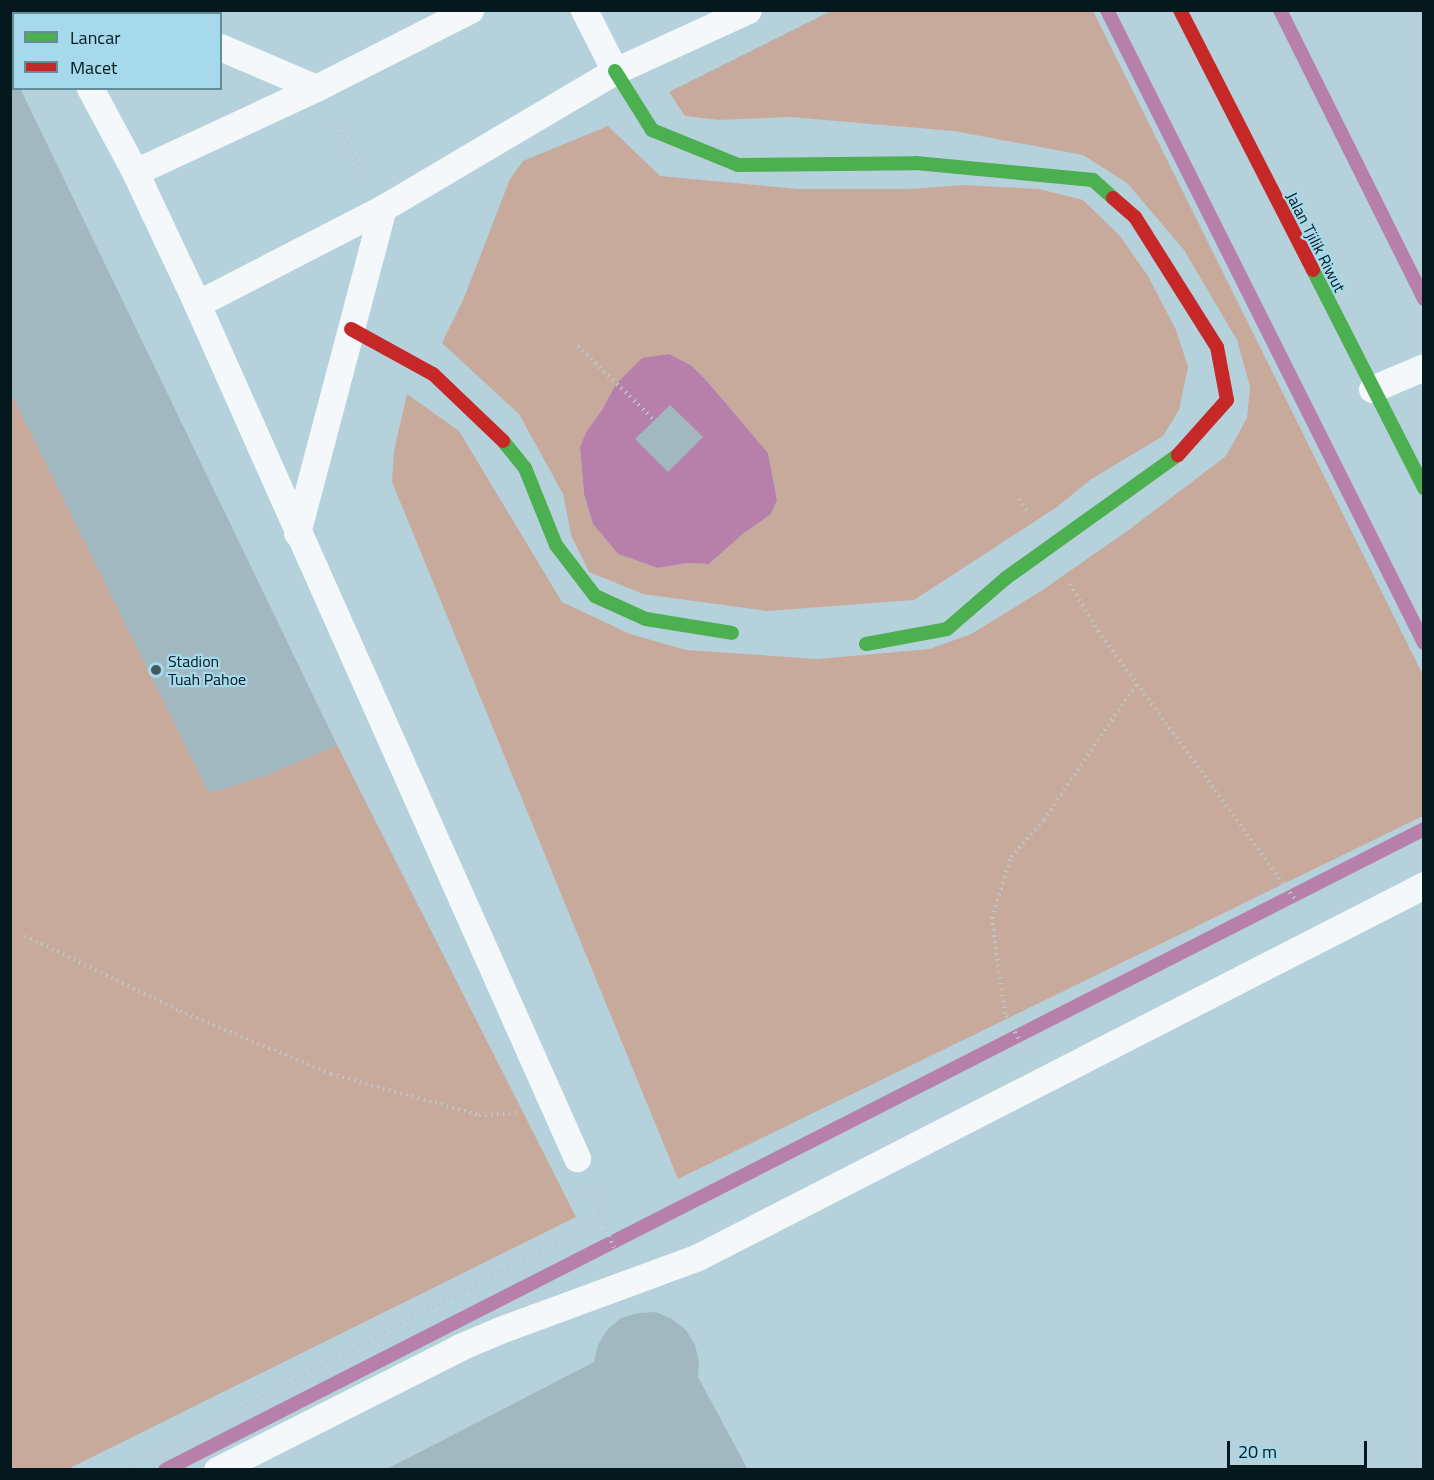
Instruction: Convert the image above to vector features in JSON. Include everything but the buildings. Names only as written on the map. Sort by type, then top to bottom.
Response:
[{"type":"main road","name":"Jalan Tjilik Riwut","points":[[1180,10],[1372,389],[1416,456],[1424,488]]},
{"type":"main road","points":[[615,71],[652,130],[738,165],[916,163],[1093,180],[1135,217],[1216,347],[1227,400],[1180,454],[1006,578],[947,629],[866,644]]},
{"type":"main road","points":[[351,329],[433,374],[493,429],[525,468],[556,545],[595,596],[646,619],[732,633]]},
{"type":"lane","points":[[135,172],[316,88],[470,10]]},
{"type":"lane","points":[[584,10],[615,71]]},
{"type":"lane","points":[[197,304],[383,208],[615,71],[748,10]]},
{"type":"lane","points":[[222,48],[316,88]]},
{"type":"lane","points":[[91,90],[135,172],[197,304],[577,1158]]},
{"type":"lane","points":[[297,533],[383,208]]},
{"type":"lane","points":[[1372,389],[1424,367]]},
{"type":"lane","points":[[217,1470],[460,1347],[698,1257],[1424,885]]},
{"type":"path","points":[[316,88],[383,208]]},
{"type":"path","points":[[578,346],[654,420]]},
{"type":"path","points":[[1019,499],[1027,513]]},
{"type":"path","points":[[1079,599],[1137,683],[1285,883],[1300,909]]},
{"type":"path","points":[[1029,1057],[1005,1014],[992,918],[1011,857],[1044,820],[1137,683]]},
{"type":"path","points":[[25,936],[180,1011],[331,1074],[479,1115],[556,1111]]},
{"type":"path","points":[[125,1470],[602,1218]]},
{"type":"shaded area","points":[[831,11],[1093,11],[1423,675],[1423,816],[678,1179],[392,482],[394,451],[407,394],[459,431],[562,602],[630,634],[686,650],[817,659],[930,649],[971,634],[1041,591],[1130,529],[1226,456],[1247,418],[1250,387],[1237,340],[1184,250],[1127,183],[1083,155],[954,131],[790,117],[719,120],[685,116],[669,92]]},
{"type":"shaded area","points":[[10,70],[12,90],[15,90],[337,745],[576,1217],[66,1470],[10,1469]]},
{"type":"shaded area","points":[[608,126],[660,176],[798,189],[908,189],[964,185],[1039,189],[1083,200],[1120,236],[1148,276],[1176,330],[1188,367],[1179,410],[1163,436],[1090,480],[1057,507],[914,600],[767,611],[643,594],[589,572],[571,535],[563,494],[519,414],[442,343],[464,298],[510,179],[523,161]],"holes":[[[692,366],[768,453],[777,500],[771,514],[744,533],[709,564],[687,563],[658,568],[618,554],[593,524],[584,494],[580,447],[586,432],[602,410],[616,384]]]},
{"type":"shaded area","points":[[669,354],[692,366],[706,380],[768,453],[777,500],[771,514],[744,533],[709,564],[687,563],[658,568],[618,554],[593,524],[584,494],[580,447],[586,432],[602,410],[616,384],[642,358]]},
{"type":"waterway","points":[[1107,10],[1424,643]]},
{"type":"waterway","points":[[1280,10],[1424,299]]},
{"type":"waterway","points":[[165,1470],[1424,829]]},
{"type":"traffic: fast","points":[[615,71],[652,130],[738,165],[916,163],[1093,180],[1113,198]]},
{"type":"traffic: fast","points":[[1313,270],[1424,488]]},
{"type":"traffic: fast","points":[[503,441],[525,468],[556,545],[595,596],[646,619],[732,633]]},
{"type":"traffic: fast","points":[[866,644],[947,629],[1006,578],[1178,455]]},
{"type":"traffic: jam","points":[[1180,10],[1313,270]]},
{"type":"traffic: jam","points":[[1113,198],[1135,217],[1217,347],[1227,400],[1178,455]]},
{"type":"traffic: jam","points":[[351,329],[433,374],[503,441]]},
{"type":"place","name":"Stadion Tuah Pahoe","points":[[156,670]]}]
